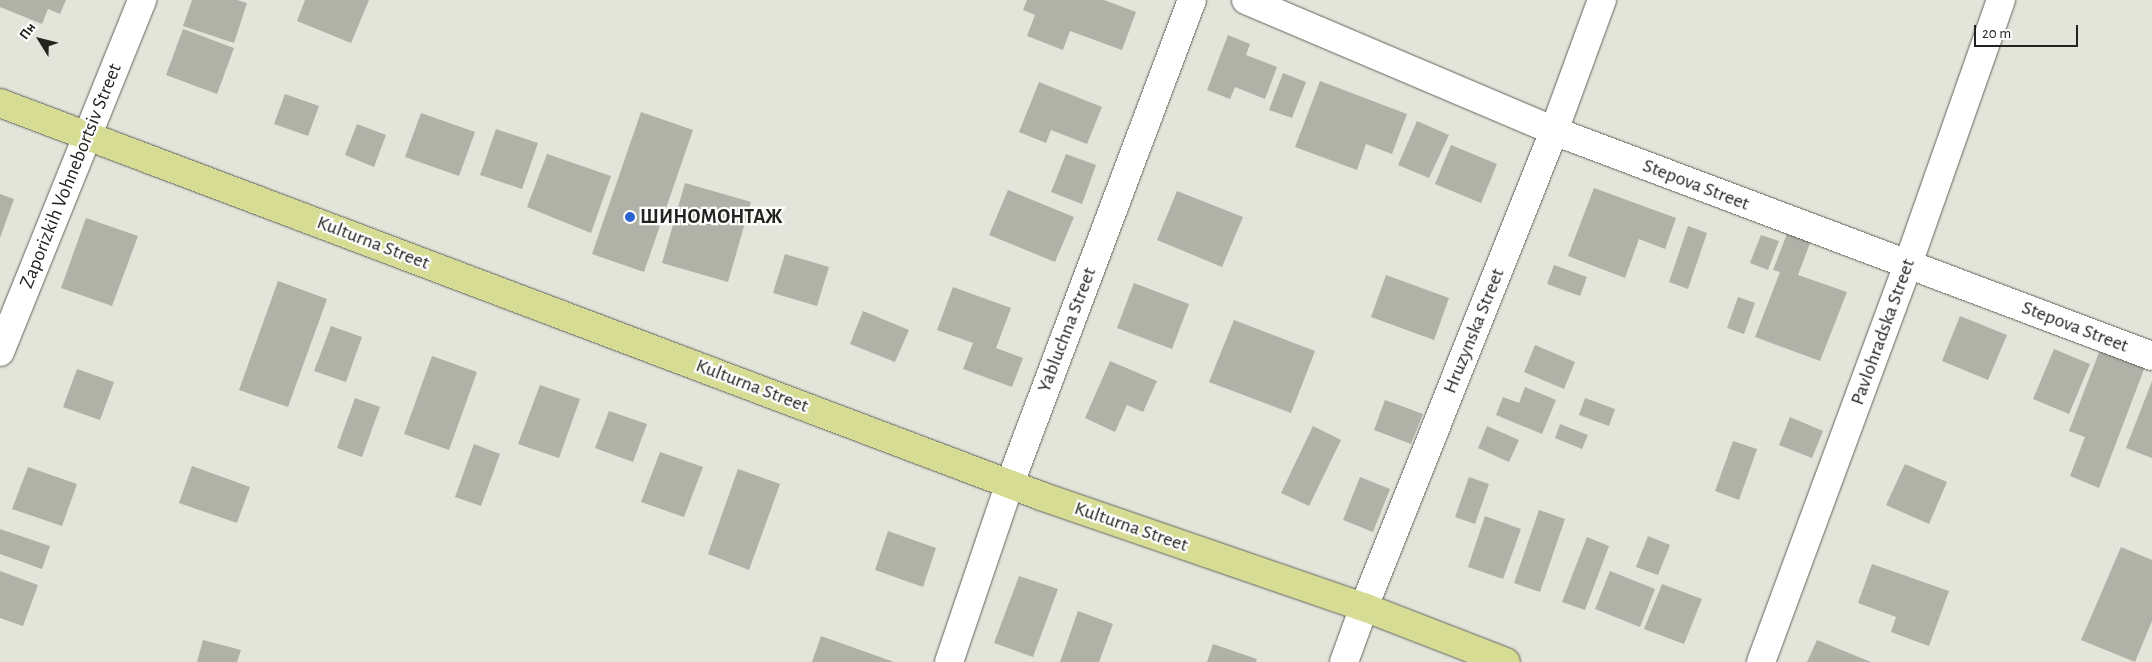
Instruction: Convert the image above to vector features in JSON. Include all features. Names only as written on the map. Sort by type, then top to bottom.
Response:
[{"type":"main road","name":"Kulturna Street","points":[[0,103],[1010,483],[1364,607],[1506,662]]},
{"type":"street","name":"Zaporizkih Vohnebortsiv Street","points":[[0,352],[142,0]]},
{"type":"street","name":"Yabluchna Street","points":[[949,662],[1010,483],[1192,0]]},
{"type":"street","name":"Stepova Street","points":[[1246,0],[1554,131],[2152,356]]},
{"type":"street","name":"Hruzynska Street","points":[[1344,662],[1364,607],[1554,131],[1602,0]]},
{"type":"street","name":"Pavlohradska Street","points":[[1761,662],[1908,264],[2001,0]]},
{"type":"building","points":[[0,0],[66,0],[60,14],[48,9],[42,24],[0,7]]},
{"type":"building","points":[[192,0],[237,0],[247,3],[234,43],[183,26]]},
{"type":"building","points":[[305,0],[369,0],[351,43],[297,21]]},
{"type":"building","points":[[1027,0],[1104,0],[1136,12],[1122,50],[1070,31],[1063,50],[1027,36],[1035,15],[1023,10]]},
{"type":"building","points":[[183,29],[234,48],[217,94],[166,75]]},
{"type":"building","points":[[1228,35],[1250,44],[1246,55],[1277,67],[1265,99],[1235,87],[1230,99],[1207,90]]},
{"type":"building","points":[[1283,73],[1306,82],[1292,118],[1269,110]]},
{"type":"building","points":[[1320,81],[1407,114],[1392,154],[1366,144],[1357,170],[1295,147]]},
{"type":"building","points":[[1039,82],[1102,107],[1087,144],[1051,130],[1046,143],[1019,132]]},
{"type":"building","points":[[285,94],[319,106],[308,136],[274,124]]},
{"type":"building","points":[[641,112],[693,130],[644,272],[592,254]]},
{"type":"building","points":[[421,113],[475,132],[459,176],[405,157]]},
{"type":"building","points":[[1417,121],[1449,135],[1429,178],[1398,165]]},
{"type":"building","points":[[357,124],[386,135],[374,167],[345,155]]},
{"type":"building","points":[[496,129],[538,143],[522,189],[480,175]]},
{"type":"building","points":[[1451,145],[1497,164],[1481,203],[1435,184]]},
{"type":"building","points":[[547,154],[611,176],[591,233],[527,207]]},
{"type":"building","points":[[1066,154],[1096,165],[1082,204],[1051,192]]},
{"type":"building","points":[[685,183],[751,202],[728,282],[662,263]]},
{"type":"building","points":[[1594,188],[1676,218],[1665,249],[1639,239],[1625,278],[1568,256]]},
{"type":"building","points":[[1008,190],[1074,217],[1055,262],[989,235]]},
{"type":"building","points":[[1177,191],[1243,217],[1222,267],[1157,240]]},
{"type":"building","points":[[0,194],[14,199],[0,238]]},
{"type":"building","points":[[86,218],[138,236],[112,306],[61,288]]},
{"type":"building","points":[[1688,226],[1707,233],[1688,289],[1669,282]]},
{"type":"building","points":[[1788,231],[1812,238],[1798,275],[1847,292],[1820,361],[1755,337],[1780,272],[1773,270]]},
{"type":"building","points":[[1761,235],[1779,241],[1768,270],[1750,263]]},
{"type":"building","points":[[785,254],[829,267],[817,306],[773,293]]},
{"type":"building","points":[[1554,265],[1587,277],[1580,296],[1547,284]]},
{"type":"building","points":[[1386,275],[1449,298],[1434,340],[1371,317]]},
{"type":"building","points":[[278,281],[327,299],[288,407],[239,390]]},
{"type":"building","points":[[1134,283],[1189,304],[1172,349],[1117,328]]},
{"type":"building","points":[[953,287],[1011,308],[996,348],[1023,358],[1012,387],[963,369],[973,343],[937,330]]},
{"type":"building","points":[[1738,297],[1755,303],[1744,334],[1727,328]]},
{"type":"building","points":[[863,311],[909,330],[895,362],[850,344]]},
{"type":"building","points":[[1960,316],[2007,335],[1988,380],[1942,361]]},
{"type":"building","points":[[1234,320],[1315,351],[1291,413],[1209,382]]},
{"type":"building","points":[[331,326],[362,337],[346,382],[314,371]]},
{"type":"building","points":[[1535,345],[1575,362],[1564,389],[1524,372]]},
{"type":"building","points":[[2101,347],[2146,364],[2099,488],[2070,476],[2085,437],[2069,431]]},
{"type":"building","points":[[2054,349],[2090,364],[2069,414],[2033,399]]},
{"type":"building","points":[[432,356],[477,372],[449,450],[404,434]]},
{"type":"building","points":[[1110,361],[1157,381],[1143,412],[1127,405],[1115,432],[1085,418]]},
{"type":"building","points":[[77,369],[114,382],[100,420],[63,407]]},
{"type":"building","points":[[2152,381],[2152,458],[2126,448]]},
{"type":"building","points":[[540,385],[580,399],[559,458],[518,444]]},
{"type":"building","points":[[1525,387],[1556,400],[1542,434],[1496,415],[1503,397],[1519,403]]},
{"type":"building","points":[[355,398],[380,407],[362,457],[337,448]]},
{"type":"building","points":[[1585,398],[1615,409],[1609,426],[1579,415]]},
{"type":"building","points":[[1385,400],[1423,414],[1411,444],[1374,430]]},
{"type":"building","points":[[609,411],[647,424],[633,462],[595,448]]},
{"type":"building","points":[[1790,417],[1823,431],[1812,458],[1779,445]]},
{"type":"building","points":[[1560,424],[1588,435],[1582,449],[1555,438]]},
{"type":"building","points":[[1313,426],[1341,440],[1309,506],[1281,493]]},
{"type":"building","points":[[1487,426],[1519,440],[1509,462],[1478,448]]},
{"type":"building","points":[[1733,441],[1757,449],[1739,500],[1715,491]]},
{"type":"building","points":[[474,444],[500,454],[481,506],[455,497]]},
{"type":"building","points":[[660,452],[703,467],[684,517],[641,502]]},
{"type":"building","points":[[1905,464],[1947,482],[1929,524],[1886,505]]},
{"type":"building","points":[[192,466],[250,487],[237,523],[179,503]]},
{"type":"building","points":[[28,467],[77,484],[62,526],[12,509]]},
{"type":"building","points":[[738,469],[780,484],[749,570],[708,554]]},
{"type":"building","points":[[1360,477],[1390,489],[1373,532],[1343,520]]},
{"type":"building","points":[[1469,477],[1489,484],[1475,524],[1455,517]]},
{"type":"building","points":[[1539,510],[1565,519],[1540,592],[1514,583]]},
{"type":"building","points":[[1485,516],[1521,529],[1503,579],[1468,567]]},
{"type":"building","points":[[0,529],[50,546],[42,569],[0,554]]},
{"type":"building","points":[[888,531],[936,548],[923,587],[875,570]]},
{"type":"building","points":[[1648,536],[1670,545],[1658,575],[1636,567]]},
{"type":"building","points":[[1587,537],[1609,546],[1585,610],[1562,602]]},
{"type":"building","points":[[2121,547],[2152,560],[2152,621],[2135,662],[2081,640]]},
{"type":"building","points":[[1872,564],[1949,591],[1929,646],[1891,632],[1896,617],[1858,603]]},
{"type":"building","points":[[0,571],[38,585],[23,626],[0,618]]},
{"type":"building","points":[[1610,571],[1655,589],[1640,627],[1595,609]]},
{"type":"building","points":[[1019,576],[1058,589],[1033,657],[994,643]]},
{"type":"building","points":[[1662,584],[1702,599],[1684,644],[1644,629]]},
{"type":"building","points":[[1078,611],[1113,624],[1099,662],[1060,662]]},
{"type":"building","points":[[821,636],[894,662],[812,662]]},
{"type":"building","points":[[203,640],[241,650],[237,662],[197,662]]},
{"type":"building","points":[[1817,640],[1871,662],[1807,662]]},
{"type":"building","points":[[1213,644],[1257,659],[1256,662],[1207,662]]},
{"type":"place","name":"ШИНОМОНТАЖ","points":[[630,217]]}]
